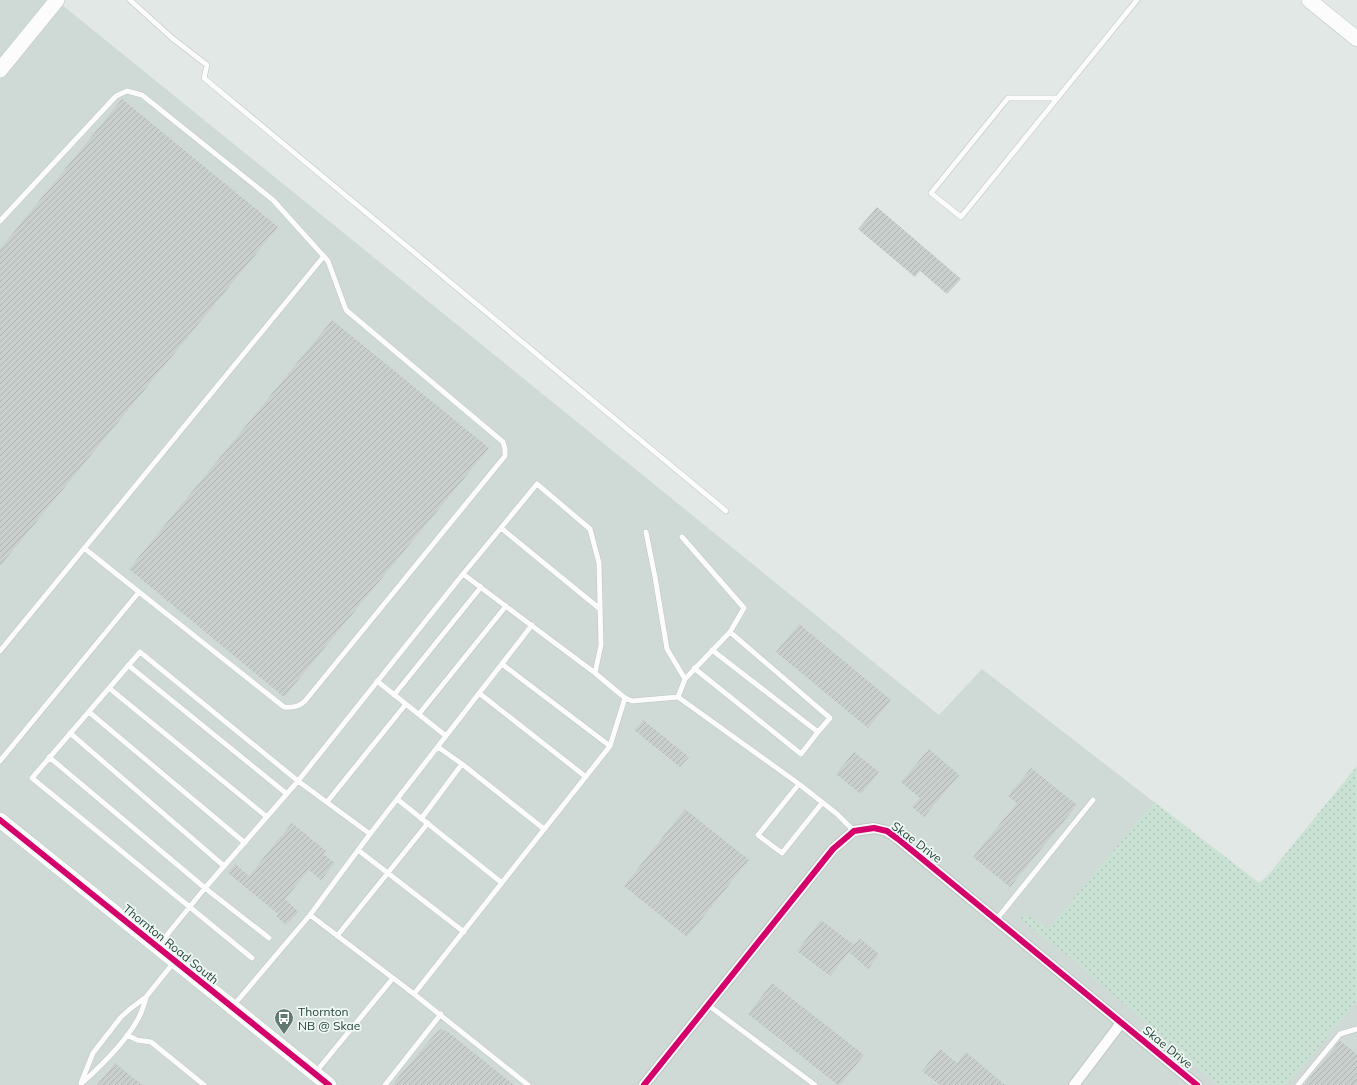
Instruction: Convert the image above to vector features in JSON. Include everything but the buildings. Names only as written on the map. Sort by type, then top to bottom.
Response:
[{"type":"street","points":[[0,70],[57,0]]},
{"type":"street","points":[[1309,0],[1357,39]]},
{"type":"street","name":"Thornton Road South","points":[[0,820],[321,1080]]},
{"type":"street","name":"Skae Drive","points":[[854,831],[874,828],[887,831],[898,839],[1198,1085]]},
{"type":"street","points":[[644,1085],[833,849],[854,831]]},
{"type":"street","points":[[1074,1085],[1121,1023]]},
{"type":"lane","points":[[130,0],[172,38],[207,65],[204,78],[726,511]]},
{"type":"lane","points":[[1057,98],[1008,98],[932,192],[961,217],[1137,0]]},
{"type":"lane","points":[[0,221],[116,96],[128,91],[142,95],[273,200],[328,261],[346,310],[503,442],[505,449],[505,456],[306,702],[291,708],[284,707],[84,548]]},
{"type":"lane","points":[[0,651],[324,256]]},
{"type":"lane","points":[[157,947],[205,888],[298,781],[463,574],[538,484],[590,529],[599,563],[601,645],[595,673]]},
{"type":"lane","points":[[501,528],[600,609]]},
{"type":"lane","points":[[646,532],[656,577],[667,649],[685,679]]},
{"type":"lane","points":[[678,697],[685,679],[730,632],[744,608],[682,537]]},
{"type":"lane","points":[[463,574],[595,673],[625,698],[632,700],[678,697],[799,784],[837,814],[854,831]]},
{"type":"lane","points":[[394,694],[481,587]]},
{"type":"lane","points":[[0,761],[139,592]]},
{"type":"lane","points":[[419,714],[506,606]]},
{"type":"lane","points":[[232,1007],[310,915],[370,834],[532,625]]},
{"type":"lane","points":[[694,668],[801,754],[830,718],[730,632]]},
{"type":"lane","points":[[712,650],[818,732]]},
{"type":"lane","points":[[252,958],[32,778],[140,652],[298,781],[370,834]]},
{"type":"lane","points":[[502,664],[610,746]]},
{"type":"lane","points":[[128,665],[287,794]]},
{"type":"lane","points":[[377,681],[446,736]]},
{"type":"lane","points":[[109,688],[267,817]]},
{"type":"lane","points":[[479,694],[586,777]]},
{"type":"lane","points":[[414,994],[610,746],[625,698]]},
{"type":"lane","points":[[327,802],[406,704]]},
{"type":"lane","points":[[89,712],[245,843]]},
{"type":"lane","points":[[70,733],[224,866]]},
{"type":"lane","points":[[438,747],[462,764],[544,829]]},
{"type":"lane","points":[[49,757],[205,888],[269,938]]},
{"type":"lane","points":[[421,819],[462,764]]},
{"type":"lane","points":[[799,784],[758,835],[782,853],[822,803]]},
{"type":"lane","points":[[397,799],[502,883]]},
{"type":"lane","points":[[996,920],[1093,800]]},
{"type":"lane","points":[[337,936],[428,823]]},
{"type":"lane","points":[[358,850],[464,932]]},
{"type":"lane","points":[[310,915],[441,1014],[528,1085]]},
{"type":"lane","points":[[80,1084],[93,1053],[121,1017],[146,997],[175,961]]},
{"type":"lane","points":[[321,1080],[393,978]]},
{"type":"lane","points":[[80,1084],[95,1071],[127,1034],[138,1018],[146,997]]},
{"type":"lane","points":[[708,1005],[815,1085]]},
{"type":"lane","points":[[385,1085],[441,1014]]},
{"type":"lane","points":[[1298,1085],[1340,1034],[1357,1029]]},
{"type":"lane","points":[[127,1034],[137,1040],[151,1042],[204,1085]]},
{"type":"shaded area","points":[[0,0],[56,0],[939,715],[982,669],[1251,877],[1357,962],[1357,1085],[0,1085]]},
{"type":"green space","points":[[1357,766],[1357,1001],[1287,1085],[1218,1085],[1077,963],[1019,918],[1027,915],[1049,928],[1154,802],[1259,883],[1269,874]]},
{"type":"cycle path","points":[[0,820],[329,1085]]},
{"type":"cycle path","points":[[644,1085],[833,849],[854,831],[874,828],[887,831],[898,839],[1197,1085]]},
{"type":"place","name":"Thornton NB @ Skae","points":[[284,1035]]}]
